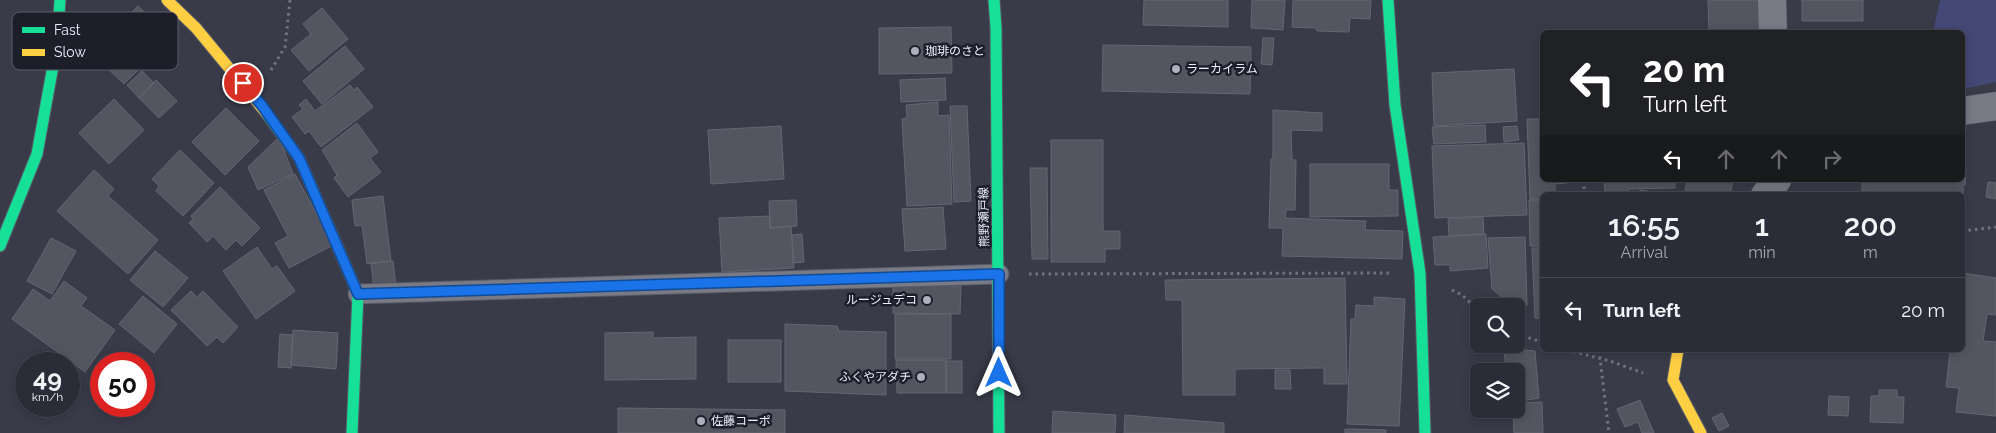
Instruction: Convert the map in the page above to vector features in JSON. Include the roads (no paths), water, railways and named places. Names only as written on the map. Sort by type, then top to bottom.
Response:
[{"type":"street","points":[[167,0],[196,28],[254,97],[299,158],[358,294],[352,433]]},
{"type":"street","name":"熊野瀬戸線","points":[[994,0],[999,274],[999,433]]},
{"type":"street","points":[[1388,0],[1395,105],[1420,273],[1425,433]]},
{"type":"street","points":[[1772,0],[1773,30]]},
{"type":"street","points":[[0,246],[37,154],[52,70]]},
{"type":"street","points":[[1965,111],[1996,106]]},
{"type":"street","points":[[1767,192],[1775,182]]},
{"type":"street","points":[[1678,352],[1673,380],[1701,433]]},
{"type":"lane","points":[[358,294],[999,274]]},
{"type":"place","name":"珈琲のさと","points":[[915,51]]},
{"type":"place","name":"ラーカイラム","points":[[1176,69]]},
{"type":"place","name":"ルージュデコ","points":[[927,300]]},
{"type":"place","name":"ふくやアダチ","points":[[921,377]]},
{"type":"place","name":"佐藤コーポ","points":[[701,421]]}]
